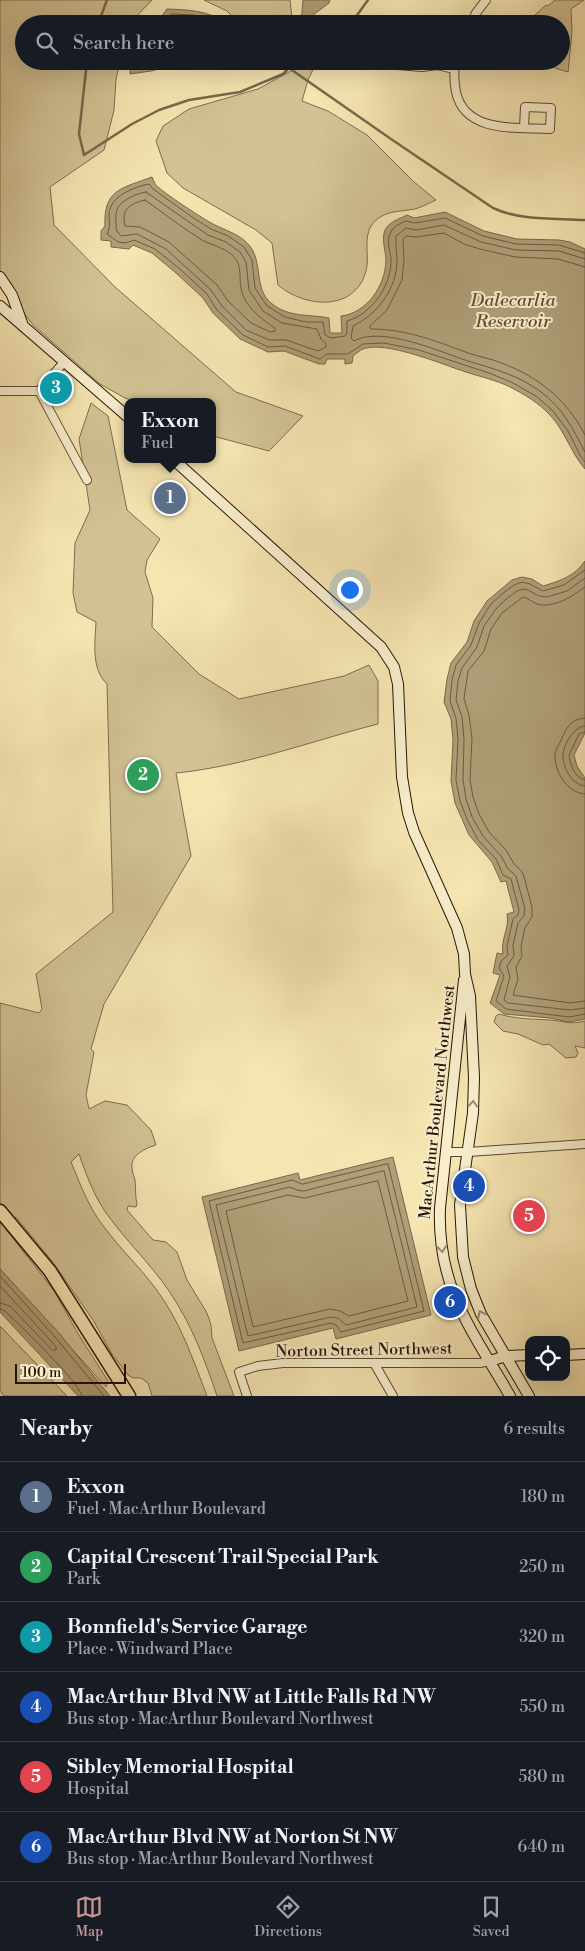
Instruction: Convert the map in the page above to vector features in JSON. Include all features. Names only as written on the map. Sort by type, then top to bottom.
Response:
[{"type":"highway","points":[[3,1214],[55,1278],[129,1396]]},
{"type":"main road","points":[[0,278],[12,295],[22,324]]},
{"type":"main road","points":[[0,306],[124,414]]},
{"type":"main road","name":"MacArthur Boulevard Northwest","points":[[177,463],[381,647],[394,667],[398,684],[402,777],[408,813],[414,832],[457,928],[464,954],[465,974],[440,1208],[439,1225],[443,1259],[457,1303],[510,1396]]},
{"type":"main road","name":"MacArthur Boulevard Northwest","points":[[465,974],[470,996],[474,1076],[468,1152],[460,1206],[463,1257],[476,1304],[528,1396]]},
{"type":"main road","points":[[570,1354],[585,1354]]},
{"type":"main road","points":[[490,1361],[506,1356],[525,1355]]},
{"type":"street","points":[[475,15],[486,0]]},
{"type":"street","points":[[454,70],[453,79],[457,96],[462,105],[474,118],[499,127],[524,128]]},
{"type":"street","points":[[0,391],[39,391],[64,362]]},
{"type":"street","points":[[39,391],[87,480]]},
{"type":"street","points":[[447,1152],[585,1144]]},
{"type":"street","name":"Norton Street Northwest","points":[[247,1396],[239,1372],[258,1366],[283,1363],[480,1363],[490,1361]]},
{"type":"street","points":[[374,1363],[392,1396]]},
{"type":"shaded area","points":[[0,0],[152,0],[138,15],[15,15],[15,70],[118,70],[114,110],[104,150],[50,187],[54,225],[115,287],[236,392],[303,416],[269,451],[216,437],[216,398],[125,398],[100,384],[33,325],[23,312],[0,271]]},
{"type":"shaded area","points":[[204,0],[290,0],[292,15],[231,15],[227,11]]},
{"type":"shaded area","points":[[555,0],[584,0],[571,9],[572,32],[570,52],[570,15],[535,15],[546,5],[548,6]]},
{"type":"shaded area","points":[[293,70],[313,70],[302,101],[328,111],[367,135],[413,181],[436,200],[415,209],[386,214],[375,221],[367,237],[366,271],[360,284],[351,294],[340,300],[328,302],[302,298],[289,293],[278,285],[272,243],[256,230],[183,188],[167,173],[156,141],[163,126],[189,109],[258,89]]},
{"type":"shaded area","points":[[91,403],[108,416],[127,510],[160,539],[147,560],[145,572],[153,598],[152,627],[199,674],[239,699],[344,676],[369,665],[378,681],[378,724],[253,759],[202,770],[176,773],[191,856],[104,1004],[91,1049],[94,1052],[86,1095],[89,1109],[105,1101],[127,1105],[151,1130],[156,1145],[143,1150],[132,1163],[137,1204],[136,1207],[128,1206],[127,1210],[153,1240],[166,1242],[177,1252],[187,1280],[207,1313],[211,1325],[212,1338],[234,1396],[217,1396],[191,1329],[177,1303],[162,1281],[104,1210],[93,1190],[79,1154],[71,1162],[89,1204],[110,1235],[165,1301],[185,1341],[207,1396],[152,1396],[148,1383],[141,1378],[133,1378],[128,1375],[112,1354],[93,1320],[52,1261],[16,1217],[5,1228],[55,1292],[77,1332],[108,1381],[106,1387],[0,1269],[0,1003],[39,1013],[42,1009],[36,974],[113,912],[107,684],[98,671],[96,663],[96,622],[77,612],[73,593],[75,543],[90,510],[79,439]]},
{"type":"shaded area","points":[[499,1014],[518,1018],[571,1023],[585,1021],[585,1048],[575,1046],[578,1053],[576,1057],[566,1058],[549,1044],[543,1045],[518,1034],[503,1031],[494,1022]]},
{"type":"shaded area","points":[[0,1326],[67,1396],[4,1396],[0,1391]]},
{"type":"water","points":[[303,0],[330,0],[329,3],[313,15],[302,15]]},
{"type":"water","points":[[167,9],[190,10],[211,15],[163,15]]},
{"type":"water","points":[[130,70],[155,70],[151,71],[130,74]]},
{"type":"water","name":"Dalecarlia Reservoir","points":[[152,177],[155,184],[173,199],[210,222],[237,235],[248,244],[256,258],[262,290],[271,303],[285,311],[299,315],[329,318],[330,333],[342,333],[341,316],[359,310],[373,297],[385,270],[386,261],[383,238],[385,230],[392,223],[407,215],[414,218],[445,212],[484,231],[517,239],[559,240],[570,242],[585,249],[585,469],[560,428],[546,411],[526,396],[499,382],[399,350],[373,347],[362,350],[353,356],[352,363],[345,364],[345,359],[327,359],[325,364],[319,364],[284,351],[268,352],[240,339],[213,313],[203,298],[152,253],[133,245],[129,249],[111,247],[111,241],[101,240],[101,231],[105,226],[107,204],[111,197],[124,188]]},
{"type":"water","points":[[585,561],[585,733],[574,755],[577,766],[585,778],[585,1019],[569,1022],[550,1018],[504,1014],[490,1003],[500,975],[493,973],[497,953],[503,954],[507,914],[514,912],[506,881],[501,882],[492,862],[469,835],[455,803],[451,781],[453,740],[451,719],[444,702],[451,663],[467,642],[474,621],[487,601],[512,580],[522,577],[532,579],[543,586],[572,574]]},
{"type":"water","points":[[393,1157],[431,1315],[336,1339],[333,1328],[239,1351],[202,1197],[298,1173],[300,1180]]},
{"type":"water","points":[[0,1269],[59,1333],[110,1396],[78,1396],[0,1312]]},
{"type":"waterway","points":[[101,15],[107,0]]},
{"type":"waterway","points":[[357,15],[368,0]]},
{"type":"waterway","points":[[86,70],[79,134],[84,155],[132,124],[159,110],[189,100],[240,92],[283,74],[287,70]]},
{"type":"waterway","points":[[292,70],[493,208],[527,217],[585,220]]},
{"type":"place","name":"Bonnfield's Service Garage","points":[[56,388]]},
{"type":"place","name":"Exxon","points":[[170,498]]},
{"type":"place","name":"Capital Crescent Trail Special Park","points":[[143,775]]},
{"type":"place","name":"MacArthur Blvd NW at Little Falls Rd NW","points":[[469,1186]]},
{"type":"place","name":"Sibley Memorial Hospital","points":[[529,1216]]},
{"type":"place","name":"MacArthur Blvd NW at Norton St NW","points":[[450,1302]]}]
